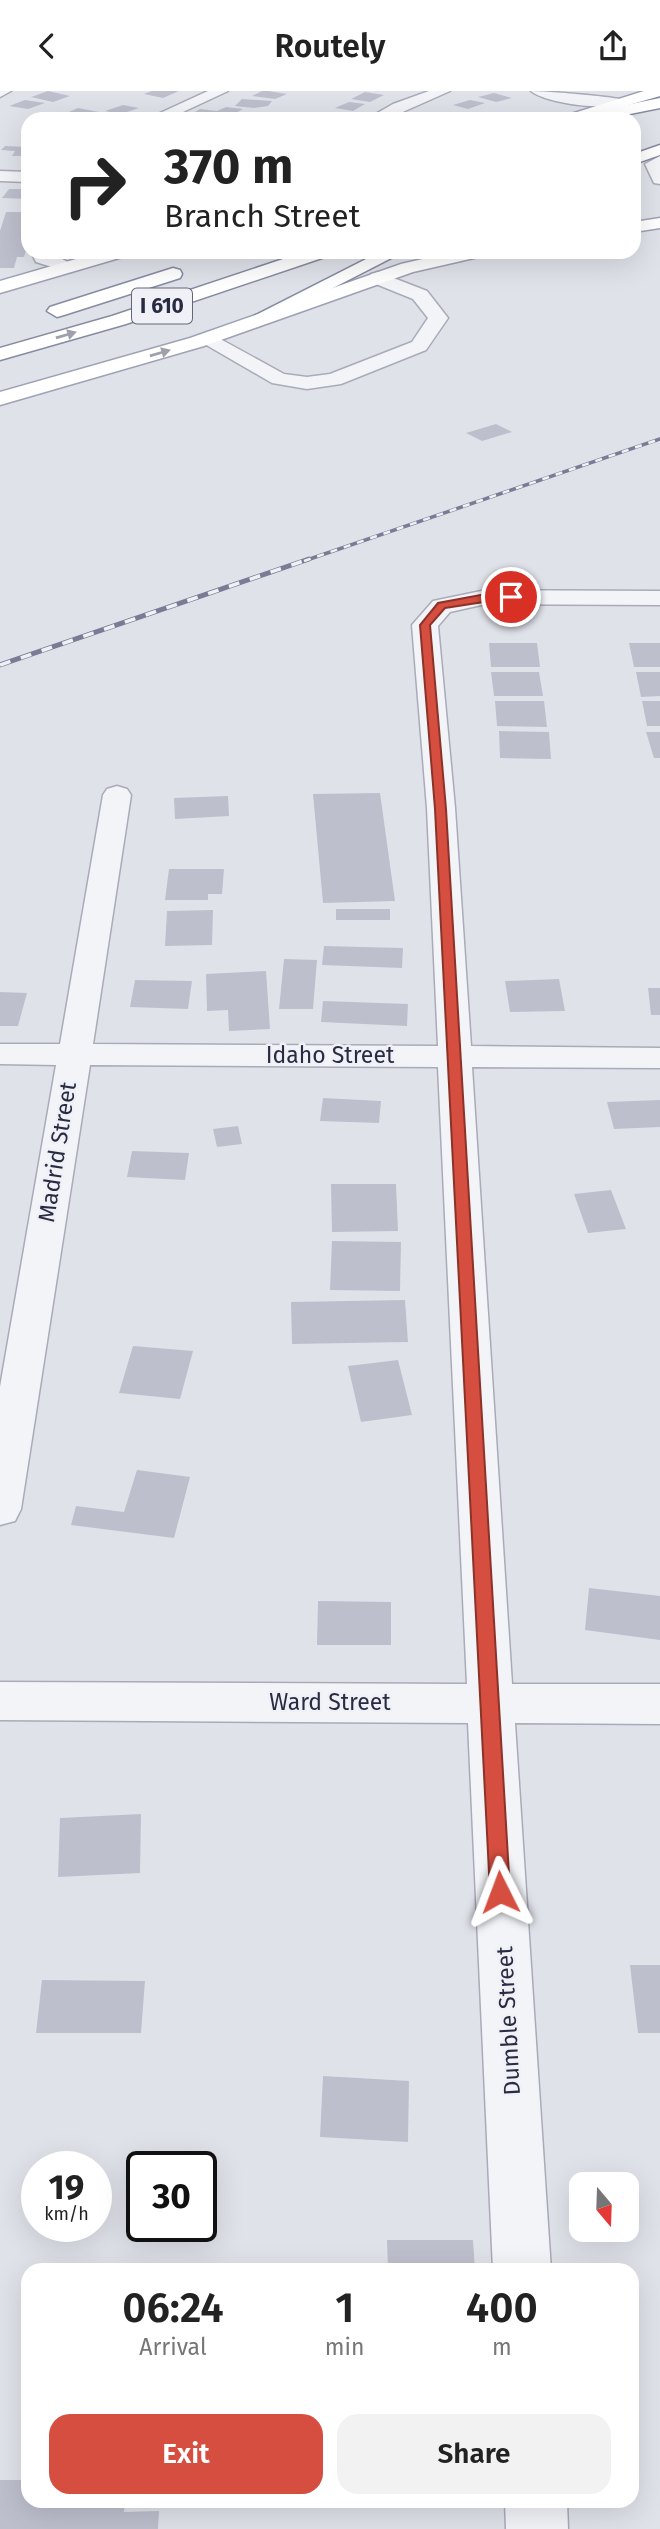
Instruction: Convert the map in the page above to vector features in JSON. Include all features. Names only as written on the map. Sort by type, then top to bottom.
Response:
[{"type":"main road","points":[[584,112],[660,91]]},
{"type":"main road","points":[[617,112],[660,103]]},
{"type":"main road","points":[[641,147],[660,141]]},
{"type":"main road","points":[[641,157],[660,150]]},
{"type":"main road","points":[[641,220],[660,221]]},
{"type":"main road","points":[[641,225],[660,221]]},
{"type":"main road","points":[[0,287],[96,259]]},
{"type":"main road","name":"I 610","points":[[0,354],[119,320],[302,259]]},
{"type":"main road","points":[[258,319],[380,259]]},
{"type":"main road","points":[[0,399],[206,339],[407,268],[446,259]]},
{"type":"main road","name":"I 610","points":[[36,317],[190,269]]},
{"type":"street","points":[[172,112],[221,91]]},
{"type":"street","points":[[388,112],[443,91]]},
{"type":"street","points":[[545,94],[574,101],[619,101]]},
{"type":"street","points":[[545,94],[560,112]]},
{"type":"street","points":[[660,161],[653,164],[660,179]]},
{"type":"street","points":[[0,176],[21,177]]},
{"type":"street","points":[[45,259],[68,267]]},
{"type":"street","points":[[206,339],[279,379],[307,383],[334,380],[419,346],[438,318],[421,295],[378,278]]},
{"type":"street","name":"Dumble Street","points":[[522,2263],[455,1055],[440,809],[425,625],[442,606],[486,597],[660,598]]},
{"type":"street","name":"Madrid Street","points":[[0,1509],[72,1055],[117,795]]},
{"type":"street","name":"Idaho Street","points":[[0,1054],[660,1058]]},
{"type":"street","name":"Ward Street","points":[[0,1700],[660,1704]]},
{"type":"street","points":[[536,2508],[537,2529]]},
{"type":"building","points":[[48,91],[70,96],[53,102],[31,97]]},
{"type":"building","points":[[152,91],[179,91],[163,98],[144,94]]},
{"type":"building","points":[[262,91],[287,94],[275,99],[252,96]]},
{"type":"building","points":[[365,92],[384,95],[370,102],[351,99]]},
{"type":"building","points":[[494,93],[512,98],[496,102],[478,97]]},
{"type":"building","points":[[242,99],[272,101],[268,106],[254,108],[235,106]]},
{"type":"building","points":[[25,100],[45,103],[28,109],[9,106]]},
{"type":"building","points":[[470,100],[485,103],[468,109],[453,105]]},
{"type":"building","points":[[349,102],[365,104],[353,111],[335,108]]},
{"type":"building","points":[[123,105],[139,108],[127,112],[105,111]]},
{"type":"building","points":[[226,107],[243,109],[238,112],[195,112],[200,109],[217,111]]},
{"type":"building","points":[[78,108],[99,112],[69,112]]},
{"type":"building","points":[[5,146],[21,147],[21,156],[12,156],[15,151],[1,150]]},
{"type":"building","points":[[9,189],[21,189],[21,199],[2,198]]},
{"type":"building","points":[[6,212],[21,212],[21,257],[17,257],[14,268],[0,268],[0,231]]},
{"type":"building","points":[[496,424],[512,432],[482,441],[466,433]]},
{"type":"building","points":[[489,643],[537,643],[540,667],[491,667]]},
{"type":"building","points":[[629,643],[660,643],[660,667],[634,667]]},
{"type":"building","points":[[491,672],[539,672],[543,696],[494,696]]},
{"type":"building","points":[[636,672],[660,672],[660,696],[641,697]]},
{"type":"building","points":[[495,701],[544,701],[547,727],[497,726]]},
{"type":"building","points":[[642,701],[660,701],[660,726],[647,726]]},
{"type":"building","points":[[499,731],[549,732],[551,759],[500,758]]},
{"type":"building","points":[[646,732],[660,732],[660,758],[654,758]]},
{"type":"building","points":[[380,793],[395,901],[323,903],[313,794]]},
{"type":"building","points":[[228,796],[229,816],[175,819],[174,798]]},
{"type":"building","points":[[169,869],[224,869],[222,894],[208,894],[208,900],[165,900]]},
{"type":"building","points":[[336,909],[390,909],[390,920],[336,920]]},
{"type":"building","points":[[213,910],[212,945],[165,946],[167,911]]},
{"type":"building","points":[[324,946],[403,948],[402,968],[322,965]]},
{"type":"building","points":[[284,959],[317,960],[313,1009],[279,1009]]},
{"type":"building","points":[[266,971],[270,1029],[229,1031],[228,1010],[207,1011],[206,974]]},
{"type":"building","points":[[559,979],[565,1011],[510,1012],[505,981]]},
{"type":"building","points":[[135,980],[192,981],[188,1009],[130,1007]]},
{"type":"building","points":[[648,988],[660,988],[660,1015],[651,1015]]},
{"type":"building","points":[[0,992],[27,993],[18,1026],[0,1026]]},
{"type":"building","points":[[323,1001],[408,1004],[407,1026],[321,1022]]},
{"type":"building","points":[[323,1098],[381,1101],[379,1123],[320,1121]]},
{"type":"building","points":[[660,1100],[660,1127],[614,1129],[607,1102]]},
{"type":"building","points":[[238,1126],[242,1144],[217,1147],[213,1129]]},
{"type":"building","points":[[132,1151],[189,1153],[185,1180],[127,1177]]},
{"type":"building","points":[[331,1184],[396,1184],[398,1231],[332,1232]]},
{"type":"building","points":[[611,1190],[626,1229],[588,1233],[574,1194]]},
{"type":"building","points":[[332,1241],[401,1242],[400,1291],[330,1290]]},
{"type":"building","points":[[405,1300],[408,1342],[292,1344],[291,1302]]},
{"type":"building","points":[[133,1346],[193,1351],[180,1399],[119,1393]]},
{"type":"building","points":[[398,1360],[412,1415],[361,1422],[348,1366]]},
{"type":"building","points":[[137,1470],[190,1477],[174,1538],[71,1525],[76,1506],[124,1512]]},
{"type":"building","points":[[589,1588],[660,1596],[660,1640],[585,1630]]},
{"type":"building","points":[[318,1601],[391,1602],[391,1645],[317,1645]]},
{"type":"building","points":[[141,1814],[140,1873],[58,1877],[60,1818]]},
{"type":"building","points":[[630,1965],[660,1965],[660,2033],[638,2033]]},
{"type":"building","points":[[42,1980],[145,1981],[141,2033],[36,2033]]},
{"type":"building","points":[[323,2076],[409,2081],[408,2142],[320,2137]]},
{"type":"building","points":[[387,2240],[473,2240],[475,2263],[388,2263]]},
{"type":"building","points":[[0,2480],[21,2480],[21,2508],[124,2508],[124,2512],[159,2511],[158,2529],[0,2529]]},
{"type":"railway","points":[[304,561],[660,439]]},
{"type":"railway","points":[[0,665],[309,559]]},
{"type":"route","points":[[500,1892],[455,1055],[440,809],[425,625],[442,606],[486,597],[511,597]]}]
